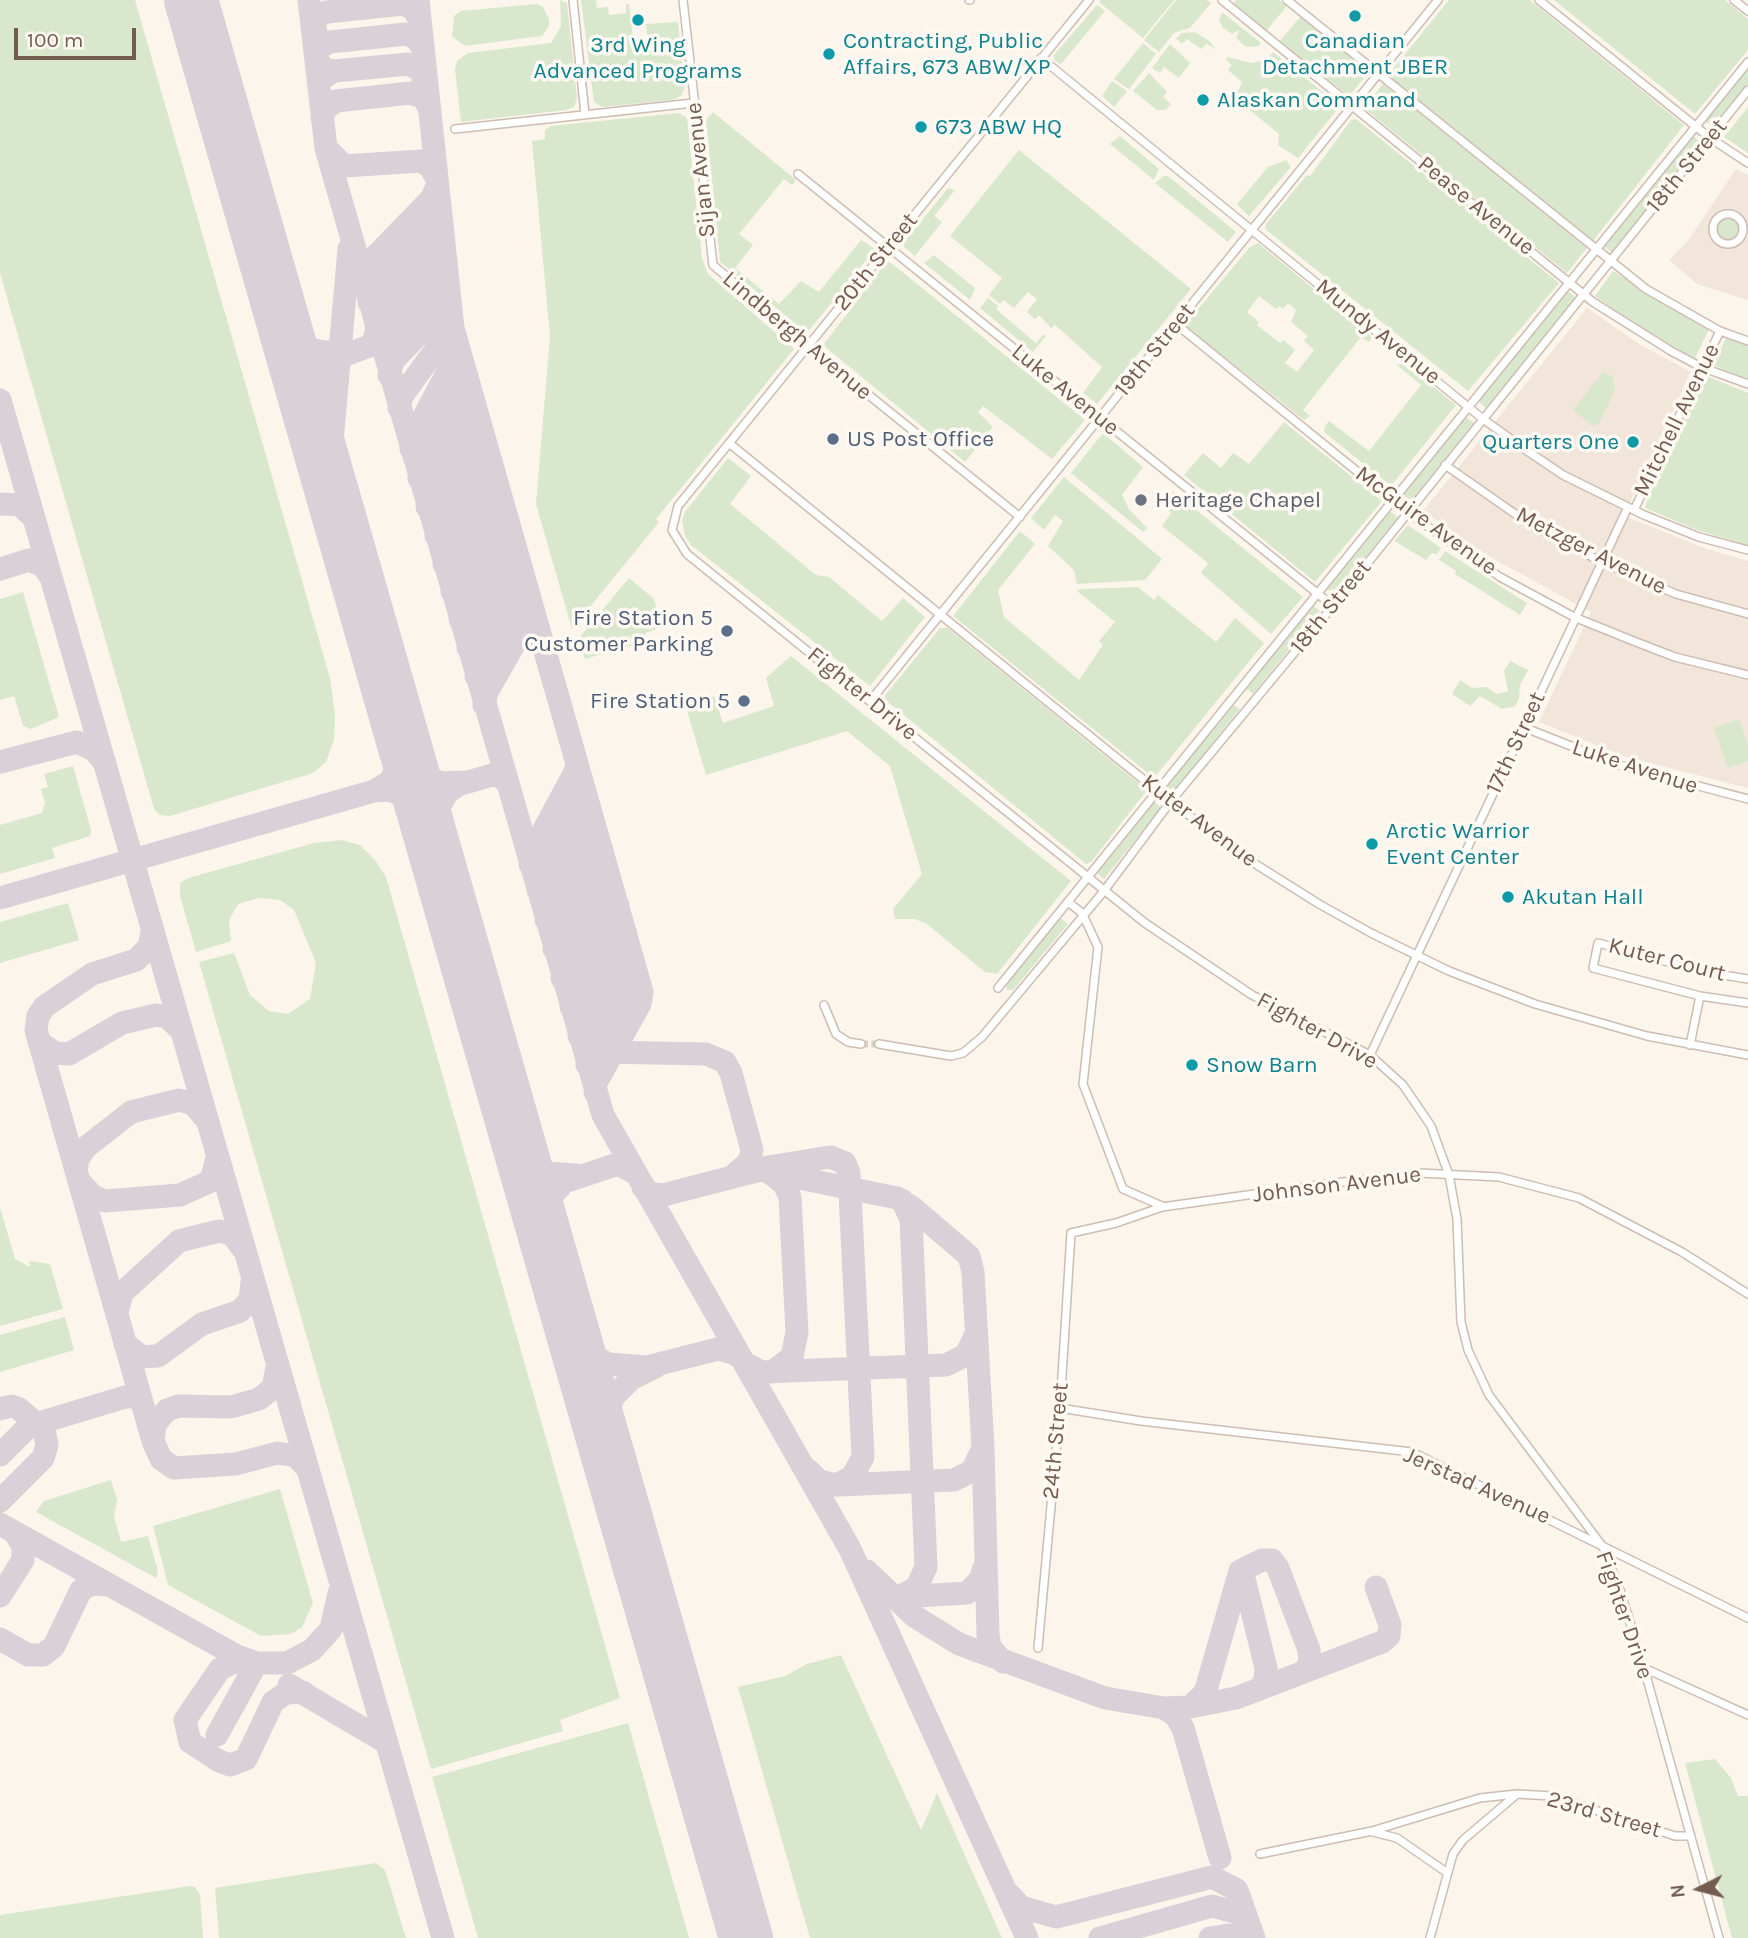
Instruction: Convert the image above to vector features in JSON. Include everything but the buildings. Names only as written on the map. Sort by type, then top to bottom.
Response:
[{"type":"street","points":[[573,0],[585,114]]},
{"type":"street","name":"Sijan Avenue","points":[[683,0],[710,256]]},
{"type":"street","points":[[1077,0],[1087,3]]},
{"type":"street","name":"Pease Avenue","points":[[1222,0],[1584,294],[1635,331],[1701,367],[1748,384]]},
{"type":"street","name":"Pease Avenue","points":[[1287,0],[1646,289],[1720,331],[1748,341]]},
{"type":"street","name":"19th Street","points":[[871,700],[1438,0]]},
{"type":"street","points":[[1539,0],[1710,138],[1748,163]]},
{"type":"street","points":[[1734,0],[1748,11]]},
{"type":"street","name":"20th Street","points":[[672,530],[678,506],[1087,3]]},
{"type":"street","name":"Mundy Avenue","points":[[1041,58],[1483,419],[1563,475],[1699,537],[1748,550]]},
{"type":"street","name":"18th Street","points":[[998,988],[1748,62]]},
{"type":"street","name":"18th Street","points":[[879,1044],[938,1057],[963,1052],[982,1037],[1082,913],[1104,891],[1171,801],[1333,606],[1748,90]]},
{"type":"street","points":[[455,129],[693,103]]},
{"type":"street","name":"Luke Avenue","points":[[798,174],[1333,606]]},
{"type":"street","points":[[1722,215],[1735,216],[1743,228],[1744,238],[1728,244],[1718,241],[1713,232],[1715,222],[1722,215]]},
{"type":"street","name":"Lindbergh Avenue","points":[[710,256],[718,271],[1020,517]]},
{"type":"street","name":"McGuire Avenue","points":[[1176,324],[1407,512],[1500,577],[1574,617],[1675,657],[1748,675]]},
{"type":"street","name":"Mitchell Avenue","points":[[1631,508],[1720,331]]},
{"type":"street","name":"Kuter Avenue","points":[[729,443],[1157,790],[1269,873],[1371,933],[1416,955],[1544,1007],[1690,1045],[1748,1055]]},
{"type":"street","name":"Metzger Avenue","points":[[1445,465],[1531,525],[1602,562],[1676,594],[1748,614]]},
{"type":"street","name":"17th Street","points":[[1370,1055],[1574,617],[1631,508]]},
{"type":"street","name":"Fighter Drive","points":[[672,530],[687,554],[871,700],[1104,891],[1201,962],[1252,995],[1370,1055],[1403,1085],[1432,1126],[1450,1175],[1457,1219],[1461,1322],[1478,1375],[1489,1395],[1603,1547],[1620,1590],[1644,1668],[1719,1938]]},
{"type":"street","points":[[1237,693],[1252,702]]},
{"type":"street","name":"Luke Avenue","points":[[1523,727],[1619,765],[1748,799]]},
{"type":"street","points":[[1069,902],[1082,913],[1098,947],[1083,1084],[1123,1189],[1162,1206]]},
{"type":"street","name":"Kuter Court","points":[[1748,979],[1705,972],[1598,943],[1593,968],[1700,996],[1748,1003]]},
{"type":"street","name":"Kuter Court","points":[[1690,1045],[1700,996]]},
{"type":"street","points":[[824,1005],[836,1034],[848,1042],[861,1044]]},
{"type":"street","name":"Johnson Avenue","points":[[1071,1233],[1116,1223],[1162,1206],[1419,1173],[1499,1177],[1578,1198],[1682,1252],[1748,1294]]},
{"type":"street","name":"24th Street","points":[[1038,1648],[1060,1408],[1071,1233]]},
{"type":"street","name":"Jerstad Avenue","points":[[1060,1408],[1141,1421],[1412,1452],[1748,1618]]},
{"type":"street","points":[[1644,1668],[1748,1714]]},
{"type":"street","name":"23rd Street","points":[[1430,1938],[1446,1872],[1463,1840],[1517,1794]]},
{"type":"street","name":"23rd Street","points":[[1260,1854],[1372,1831],[1480,1798],[1517,1794],[1552,1796],[1675,1836],[1690,1836]]},
{"type":"street","points":[[1372,1831],[1397,1839],[1446,1872]]},
{"type":"shaded area","points":[[1736,169],[1748,175],[1748,300],[1697,284],[1669,260],[1688,241]]},
{"type":"shaded area","points":[[1587,308],[1639,344],[1691,372],[1632,497],[1627,517],[1707,549],[1748,561],[1748,788],[1623,756],[1539,722],[1591,612],[1490,557],[1423,511]]},
{"type":"green space","points":[[0,0],[135,0],[330,678],[335,716],[334,740],[326,762],[313,773],[170,816],[160,815],[154,809],[0,273]]},
{"type":"green space","points":[[560,0],[567,3],[577,98],[574,107],[461,122],[455,69],[457,61],[468,53],[551,43],[561,26]]},
{"type":"green space","points":[[581,0],[596,0],[597,8],[608,7],[609,15],[626,13],[626,4],[629,4],[634,47],[648,46],[646,24],[678,22],[685,87],[681,96],[672,100],[602,107],[594,102]]},
{"type":"green space","points":[[1174,0],[1143,38],[1099,2]]},
{"type":"green space","points":[[1176,0],[1207,0],[1211,3],[1190,28],[1174,33],[1159,52],[1144,40]]},
{"type":"green space","points":[[1236,0],[1279,0],[1287,6],[1266,31],[1233,4]]},
{"type":"green space","points":[[1449,0],[1530,0],[1684,125],[1593,241],[1392,80],[1392,70]]},
{"type":"green space","points":[[1554,0],[1725,0],[1748,19],[1748,50],[1695,114]]},
{"type":"green space","points":[[537,4],[543,7],[549,19],[549,26],[542,36],[465,46],[452,36],[454,16],[461,11]]},
{"type":"green space","points":[[1097,5],[1105,11],[1061,64],[1055,61],[1054,55]]},
{"type":"green space","points":[[1222,12],[1261,43],[1258,46],[1246,47],[1236,38],[1239,30],[1232,34],[1223,28],[1219,20]]},
{"type":"green space","points":[[1301,16],[1369,72],[1349,96],[1280,41]]},
{"type":"green space","points":[[1195,32],[1216,49],[1206,44],[1201,49],[1187,39],[1182,44],[1176,38],[1182,33]]},
{"type":"green space","points":[[1143,43],[1156,54],[1129,89],[1114,79]]},
{"type":"green space","points":[[1170,44],[1190,63],[1179,78],[1164,67],[1160,73],[1152,68]]},
{"type":"green space","points":[[1273,52],[1340,106],[1298,158],[1278,145],[1279,134],[1235,98],[1242,82],[1228,70],[1232,65],[1226,60],[1228,57],[1251,63],[1266,60]]},
{"type":"green space","points":[[1748,68],[1748,85],[1714,127],[1705,121]]},
{"type":"green space","points":[[1149,73],[1167,92],[1163,97],[1171,104],[1166,110],[1157,110],[1133,91]]},
{"type":"green space","points":[[1112,81],[1127,91],[1114,107],[1102,96]]},
{"type":"green space","points":[[1383,84],[1587,248],[1567,273],[1364,108]]},
{"type":"green space","points":[[1748,107],[1748,153],[1724,137]]},
{"type":"green space","points":[[713,112],[796,180],[792,185],[784,179],[739,234],[753,245],[735,268],[779,304],[801,281],[819,292],[861,240],[875,249],[807,333],[720,262],[706,120]]},
{"type":"green space","points":[[679,113],[687,118],[702,258],[708,274],[794,349],[656,519],[659,522],[572,629],[536,504],[550,336],[532,141],[545,139],[545,130],[550,126]]},
{"type":"green space","points":[[1356,119],[1559,283],[1468,391],[1265,229],[1266,224],[1307,175],[1310,176],[1351,120]]},
{"type":"green space","points":[[1120,136],[1159,169],[1154,180],[1110,144]]},
{"type":"green space","points":[[1693,136],[1701,143],[1612,253],[1604,246]]},
{"type":"green space","points":[[1019,150],[1191,289],[1097,404],[1083,393],[1102,367],[1055,325],[1051,328],[1039,315],[1035,319],[1027,312],[1037,299],[1028,292],[1014,308],[1004,300],[1000,304],[989,295],[1002,278],[950,236]]},
{"type":"green space","points":[[1286,160],[1291,167],[1249,216],[1237,204],[1268,167]]},
{"type":"green space","points":[[1168,176],[1236,232],[1228,242],[1155,183]]},
{"type":"green space","points":[[948,188],[955,190],[934,216],[942,222],[915,256],[904,247],[904,242]]},
{"type":"green space","points":[[1727,219],[1735,222],[1738,230],[1735,238],[1727,241],[1719,238],[1716,230],[1719,222]]},
{"type":"green space","points":[[1258,243],[1372,337],[1369,342],[1361,337],[1303,410],[1310,416],[1304,420],[1187,327],[1189,320],[1250,247]],"holes":[[[1259,296],[1276,309],[1279,306],[1283,309],[1288,303],[1296,310],[1291,322],[1308,336],[1304,341],[1314,350],[1297,372],[1285,363],[1295,350],[1283,340],[1280,343],[1257,325],[1259,322],[1247,312]]]},
{"type":"green space","points":[[934,255],[975,288],[970,300],[924,263]]},
{"type":"green space","points":[[890,262],[1085,420],[1052,459],[983,406],[978,412],[993,427],[965,462],[823,345],[886,263]]},
{"type":"green space","points":[[1613,271],[1709,329],[1695,358],[1645,332],[1595,296]]},
{"type":"green space","points":[[1568,291],[1576,298],[1486,408],[1478,401]]},
{"type":"green space","points":[[988,298],[998,306],[996,309],[1036,343],[1044,334],[1046,336],[1033,352],[980,308]]},
{"type":"green space","points":[[1726,338],[1748,345],[1748,380],[1713,365]]},
{"type":"green space","points":[[1404,363],[1456,405],[1391,486],[1324,432],[1329,421],[1369,451],[1421,385],[1397,365]]},
{"type":"green space","points":[[1603,372],[1612,376],[1615,390],[1599,423],[1593,426],[1573,410]]},
{"type":"green space","points":[[1704,375],[1748,393],[1748,545],[1700,531],[1645,508],[1650,490]]},
{"type":"green space","points":[[1466,417],[1474,423],[1410,502],[1402,495]]},
{"type":"green space","points":[[1284,422],[1382,501],[1315,582],[1184,475],[1203,453],[1221,468],[1233,453],[1249,464]]},
{"type":"green space","points":[[1103,433],[1143,467],[1122,495],[1129,509],[1147,528],[1143,532],[1071,473]]},
{"type":"green space","points":[[728,458],[751,476],[730,504],[816,575],[829,577],[882,621],[903,598],[925,617],[870,686],[691,545],[685,536],[682,520],[685,512]]},
{"type":"green space","points":[[1064,477],[1162,559],[1145,580],[1077,584],[1074,570],[1048,546],[1063,521],[1055,515],[1044,530],[1031,518]]},
{"type":"green space","points":[[1173,491],[1303,597],[1271,634],[1201,573],[1208,563],[1162,526],[1171,513],[1163,505]]},
{"type":"green space","points":[[1390,511],[1398,517],[1335,596],[1327,589]]},
{"type":"green space","points":[[1408,525],[1441,548],[1437,554],[1432,553],[1426,560],[1394,541]]},
{"type":"green space","points":[[1020,531],[1035,544],[998,590],[1004,617],[1079,680],[1103,645],[1099,641],[1115,622],[1077,591],[1081,589],[1138,587],[1154,600],[1158,595],[1216,642],[1235,618],[1264,643],[1154,778],[953,616]]},
{"type":"green space","points":[[1445,551],[1527,603],[1520,615],[1455,574],[1456,571],[1439,560]]},
{"type":"green space","points":[[629,578],[654,599],[662,627],[645,633],[647,641],[585,659],[579,638]]},
{"type":"green space","points":[[23,592],[59,717],[31,729],[23,726],[14,696],[0,700],[0,599]]},
{"type":"green space","points":[[1312,605],[1320,611],[1253,694],[1246,688]]},
{"type":"green space","points":[[940,628],[948,628],[1147,790],[1091,862],[1086,864],[883,698]]},
{"type":"green space","points":[[791,656],[1071,881],[997,974],[985,972],[927,924],[915,919],[895,919],[893,909],[922,874],[890,766],[847,731],[706,775],[686,707],[714,696],[723,723],[774,706],[766,678]]},
{"type":"green space","points":[[1510,661],[1528,670],[1520,685],[1515,706],[1502,709],[1480,696],[1470,706],[1452,694],[1460,680],[1472,688],[1487,687],[1496,694],[1508,691],[1504,671]]},
{"type":"green space","points":[[1232,704],[1240,709],[1173,792],[1165,786]]},
{"type":"green space","points":[[1739,719],[1748,745],[1748,761],[1728,768],[1714,728]]},
{"type":"green space","points":[[73,766],[91,830],[90,836],[52,848],[55,858],[0,874],[0,825],[42,813],[45,803],[41,789],[48,787],[44,774]]},
{"type":"green space","points":[[1153,801],[1161,808],[1104,879],[1096,872]]},
{"type":"green space","points":[[342,840],[360,845],[375,860],[386,877],[620,1698],[560,1720],[563,1731],[431,1769],[199,962],[234,953],[250,995],[269,1011],[288,1014],[310,999],[316,963],[294,910],[280,900],[259,898],[238,904],[229,920],[231,941],[196,952],[180,896],[180,883],[188,878],[314,843]]},
{"type":"green space","points":[[68,903],[79,940],[0,963],[0,922]]},
{"type":"green space","points":[[1059,917],[1068,924],[1013,990],[1007,990],[1006,982]]},
{"type":"green space","points":[[0,1207],[15,1259],[30,1267],[29,1261],[50,1264],[63,1309],[0,1326]]},
{"type":"green space","points":[[65,1317],[74,1350],[0,1372],[0,1335]]},
{"type":"green space","points":[[111,1480],[117,1500],[114,1517],[121,1542],[148,1536],[158,1571],[156,1578],[36,1512],[44,1501]]},
{"type":"green space","points":[[280,1489],[313,1603],[302,1627],[291,1634],[261,1636],[168,1585],[153,1526]]},
{"type":"green space","points":[[841,1655],[921,1830],[937,1793],[1002,1938],[810,1938],[738,1687],[785,1676],[807,1664]]},
{"type":"green space","points":[[628,1723],[689,1938],[478,1938],[432,1777]]},
{"type":"green space","points":[[1715,1759],[1731,1778],[1738,1796],[1748,1796],[1748,1938],[1732,1938],[1685,1763]]},
{"type":"green space","points":[[376,1863],[385,1870],[406,1938],[219,1938],[215,1888]]},
{"type":"green space","points":[[195,1887],[200,1895],[203,1938],[0,1938],[0,1915]]},
{"type":"taxiway","points":[[309,0],[326,148],[603,1115],[850,1549],[1027,1938]]},
{"type":"taxiway","points":[[418,0],[453,328],[642,992],[640,1004],[596,1083],[595,1092]]},
{"type":"taxiway","points":[[317,35],[313,24],[319,16],[327,12],[403,4],[413,9],[419,18]]},
{"type":"taxiway","points":[[334,71],[324,69],[316,59],[319,48],[330,42],[406,34],[414,37],[423,47]]},
{"type":"taxiway","points":[[323,78],[334,71],[409,64],[422,71],[425,75],[423,82]]},
{"type":"taxiway","points":[[322,118],[325,109],[336,101],[411,93],[424,98],[429,108]]},
{"type":"taxiway","points":[[326,148],[344,166],[421,161],[430,167],[436,177]]},
{"type":"taxiway","points":[[362,279],[365,267],[432,198],[437,186]]},
{"type":"taxiway","points":[[369,302],[373,289],[435,225],[440,214]]},
{"type":"taxiway","points":[[376,326],[379,314],[439,252],[443,240]]},
{"type":"taxiway","points":[[332,494],[331,453],[349,249]]},
{"type":"taxiway","points":[[382,349],[384,339],[441,280],[445,267]]},
{"type":"taxiway","points":[[389,375],[393,361],[444,307],[449,297]]},
{"type":"taxiway","points":[[278,307],[295,340],[306,348],[323,352],[349,352]]},
{"type":"taxiway","points":[[399,408],[402,396],[449,331],[451,322]]},
{"type":"taxiway","points":[[313,427],[312,401],[319,378],[340,357],[372,345],[377,330]]},
{"type":"taxiway","points":[[411,449],[412,439],[459,350]]},
{"type":"taxiway","points":[[419,478],[421,467],[467,376]]},
{"type":"taxiway","points":[[0,400],[443,1938]]},
{"type":"taxiway","points":[[427,507],[428,497],[473,415],[475,405]]},
{"type":"taxiway","points":[[436,536],[437,524],[482,443],[483,433]]},
{"type":"taxiway","points":[[444,564],[446,552],[489,473],[491,461]]},
{"type":"taxiway","points":[[452,592],[453,582],[498,501],[499,490]]},
{"type":"taxiway","points":[[0,504],[20,505],[34,518]]},
{"type":"taxiway","points":[[460,619],[508,520]]},
{"type":"taxiway","points":[[468,648],[469,639],[514,559],[516,549]]},
{"type":"taxiway","points":[[0,569],[29,560],[43,566],[50,576]]},
{"type":"taxiway","points":[[476,676],[522,588],[523,575]]},
{"type":"taxiway","points":[[484,705],[487,692],[531,615],[531,605]]},
{"type":"taxiway","points":[[0,898],[374,791],[389,782],[399,766],[402,753],[400,730]]},
{"type":"taxiway","points":[[403,741],[426,777],[441,783],[466,782]]},
{"type":"taxiway","points":[[0,762],[77,742],[94,750],[105,763]]},
{"type":"taxiway","points":[[530,864],[532,852],[576,770],[577,763]]},
{"type":"taxiway","points":[[433,846],[435,814],[447,793],[458,785],[492,775],[500,776],[506,782]]},
{"type":"taxiway","points":[[374,791],[389,790],[405,796],[415,805],[426,823]]},
{"type":"taxiway","points":[[538,890],[539,882],[584,800],[585,792]]},
{"type":"taxiway","points":[[546,920],[547,912],[593,821]]},
{"type":"taxiway","points":[[554,949],[555,941],[602,850]]},
{"type":"taxiway","points":[[562,978],[564,966],[605,892],[609,876]]},
{"type":"taxiway","points":[[571,1007],[572,996],[615,918],[618,905]]},
{"type":"taxiway","points":[[152,932],[149,947],[136,960],[92,974],[44,1007],[38,1016],[36,1030],[153,1441],[161,1459],[174,1468],[236,1464],[277,1453],[296,1456],[305,1466]]},
{"type":"taxiway","points":[[579,1036],[580,1026],[624,946],[626,934]]},
{"type":"taxiway","points":[[587,1065],[587,1056],[633,973],[634,963]]},
{"type":"taxiway","points":[[39,1042],[55,1053],[69,1054],[122,1023],[156,1015],[167,1017],[180,1029]]},
{"type":"taxiway","points":[[601,1052],[706,1054],[725,1062],[731,1073],[752,1150],[749,1162],[733,1176]]},
{"type":"taxiway","points":[[76,1171],[78,1159],[85,1148],[131,1112],[179,1100],[193,1104],[206,1119]]},
{"type":"taxiway","points":[[520,1151],[534,1167],[545,1173],[577,1175]]},
{"type":"taxiway","points":[[768,1167],[830,1157],[845,1163],[849,1173],[863,1457],[852,1477],[836,1485],[819,1481],[808,1470]]},
{"type":"taxiway","points":[[79,1181],[93,1196],[105,1201],[180,1195],[211,1181],[217,1158]]},
{"type":"taxiway","points":[[545,1238],[548,1200],[564,1182],[618,1164],[635,1173]]},
{"type":"taxiway","points":[[643,1187],[650,1193],[663,1195],[760,1170],[897,1198],[913,1208],[969,1256],[973,1272],[983,1448],[988,1635],[990,1647],[1003,1662]]},
{"type":"taxiway","points":[[769,1172],[784,1184],[790,1197],[797,1332],[792,1357],[772,1372]]},
{"type":"taxiway","points":[[899,1597],[917,1587],[926,1567],[911,1219],[902,1200]]},
{"type":"taxiway","points":[[117,1313],[122,1293],[179,1241],[219,1231],[232,1234],[243,1249]]},
{"type":"taxiway","points":[[125,1344],[142,1357],[158,1356],[202,1324],[240,1311],[250,1300],[252,1282]]},
{"type":"taxiway","points":[[573,1334],[585,1351],[608,1364],[647,1367],[718,1349],[734,1353],[742,1359]]},
{"type":"taxiway","points":[[744,1363],[762,1372],[946,1365],[966,1355],[975,1336]]},
{"type":"taxiway","points":[[153,1441],[155,1424],[167,1410],[179,1406],[231,1407],[259,1399],[273,1388],[277,1367]]},
{"type":"taxiway","points":[[604,1443],[605,1417],[614,1396],[631,1379],[655,1367]]},
{"type":"taxiway","points":[[0,1455],[29,1426],[125,1397],[135,1397],[142,1403]]},
{"type":"taxiway","points":[[0,1409],[11,1406],[18,1408],[44,1430],[47,1445],[43,1458],[0,1501]]},
{"type":"taxiway","points":[[839,1485],[954,1480],[972,1471],[983,1448]]},
{"type":"taxiway","points":[[0,1524],[237,1656],[257,1663],[287,1663],[312,1650],[331,1629],[339,1593]]},
{"type":"taxiway","points":[[0,1596],[23,1560],[23,1546],[15,1533]]},
{"type":"taxiway","points":[[1190,1707],[1205,1693],[1240,1571],[1262,1560],[1272,1560],[1278,1568],[1309,1650],[1310,1662],[1304,1672]]},
{"type":"taxiway","points":[[900,1597],[967,1593],[980,1580],[985,1565]]},
{"type":"taxiway","points":[[1242,1570],[1266,1668],[1265,1681],[1258,1690]]},
{"type":"taxiway","points":[[867,1571],[914,1616],[959,1644],[1105,1698],[1164,1708],[1190,1707],[1236,1698],[1382,1642],[1389,1636],[1390,1625],[1376,1587]]},
{"type":"taxiway","points":[[0,1639],[28,1655],[43,1655],[54,1646],[81,1590],[92,1584],[107,1585]]},
{"type":"taxiway","points":[[247,1662],[234,1662],[220,1669],[185,1720],[190,1742],[219,1761],[230,1765],[246,1759],[273,1702],[286,1693],[303,1692]]},
{"type":"taxiway","points":[[217,1735],[255,1666]]},
{"type":"taxiway","points":[[289,1685],[384,1741]]},
{"type":"taxiway","points":[[1164,1708],[1175,1715],[1183,1728],[1220,1858]]},
{"type":"taxiway","points":[[1009,1894],[1021,1907],[1056,1917],[1212,1877],[1237,1890],[1254,1938]]},
{"type":"taxiway","points":[[1100,1938],[1212,1906],[1238,1913],[1251,1929]]},
{"type":"taxiway","points":[[1210,1938],[1228,1935],[1240,1938]]},
{"type":"runway","points":[[191,0],[746,1938]]},
{"type":"tunnel","points":[[861,1044],[879,1044]]},
{"type":"place","name":"Canadian Detachment JBER","points":[[1355,16]]},
{"type":"place","name":"3rd Wing Advanced Programs","points":[[638,20]]},
{"type":"place","name":"Contracting, Public Affairs, 673 ABW/XP","points":[[829,54]]},
{"type":"place","name":"Alaskan Command","points":[[1203,100]]},
{"type":"place","name":"673 ABW HQ","points":[[921,127]]},
{"type":"place","name":"US Post Office","points":[[833,439]]},
{"type":"place","name":"Quarters One","points":[[1633,442]]},
{"type":"place","name":"Heritage Chapel","points":[[1141,500]]},
{"type":"place","name":"Fire Station 5 Customer Parking","points":[[727,631]]},
{"type":"place","name":"Fire Station 5","points":[[744,701]]},
{"type":"place","name":"Arctic Warrior Event Center","points":[[1372,844]]},
{"type":"place","name":"Akutan Hall","points":[[1508,897]]},
{"type":"place","name":"Snow Barn","points":[[1192,1065]]}]
